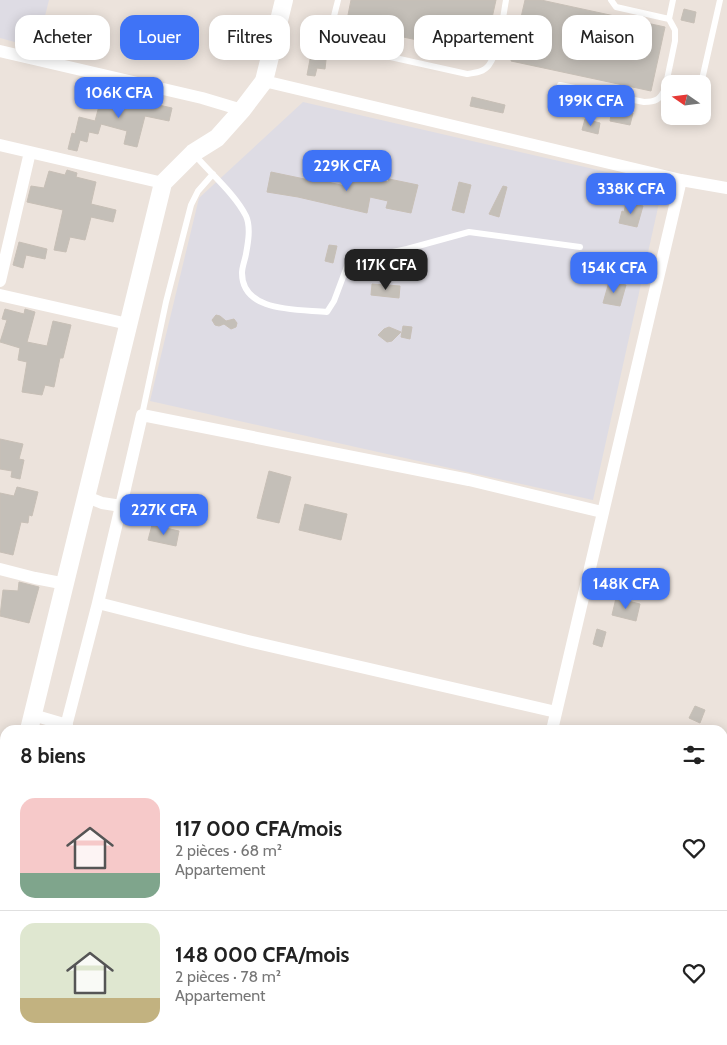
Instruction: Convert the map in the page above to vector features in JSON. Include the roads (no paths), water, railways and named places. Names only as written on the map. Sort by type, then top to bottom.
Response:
[{"type":"street","points":[[59,725],[37,721],[66,584],[95,500],[128,324],[163,183],[217,138],[242,110],[264,80],[284,0]]},
{"type":"street","points":[[0,50],[202,98],[242,110]]},
{"type":"street","points":[[264,80],[681,180],[727,188]]},
{"type":"street","points":[[0,145],[163,183]]},
{"type":"street","points":[[0,281],[30,152]]},
{"type":"street","points":[[553,725],[681,180]]},
{"type":"street","points":[[0,295],[128,324]]},
{"type":"street","points":[[64,725],[98,603],[118,506],[142,416],[468,480],[602,512]]},
{"type":"street","points":[[95,500],[118,506]]},
{"type":"street","points":[[0,569],[66,584]]},
{"type":"street","points":[[98,603],[248,641],[556,712]]},
{"type":"lane","points":[[338,0],[332,27],[334,38],[342,46],[467,74],[480,72],[488,66],[495,53],[506,0]]},
{"type":"lane","points":[[611,0],[616,7],[669,19]]},
{"type":"lane","points":[[560,85],[644,102],[655,102],[662,96],[665,89],[675,41],[675,30],[669,19],[673,0]]},
{"type":"lane","points":[[703,75],[720,0]]},
{"type":"lane","points":[[196,157],[226,189],[246,217],[249,236],[242,274],[247,291],[261,303],[274,307],[327,312],[334,300],[349,261],[407,249],[469,232],[580,247]]},
{"type":"lane","points":[[142,416],[166,302],[191,204],[198,191],[213,174]]}]
